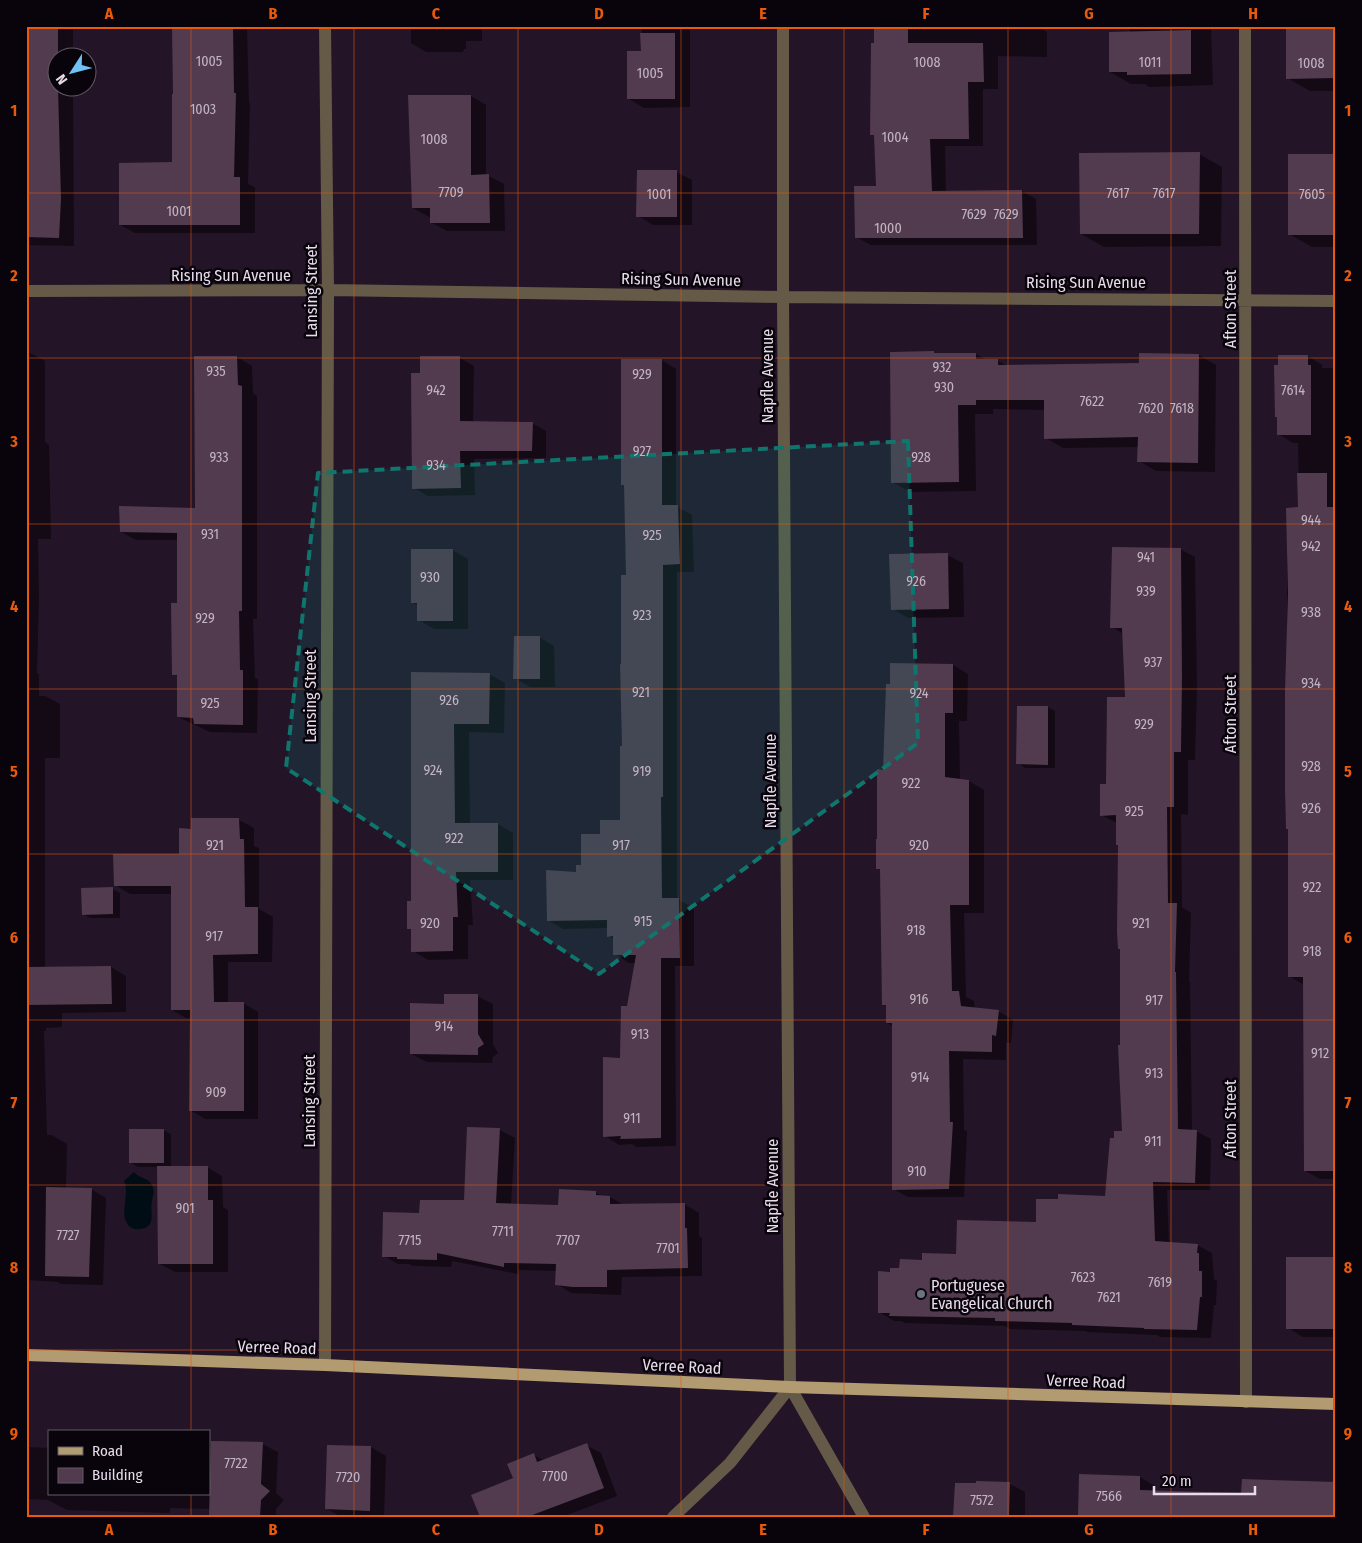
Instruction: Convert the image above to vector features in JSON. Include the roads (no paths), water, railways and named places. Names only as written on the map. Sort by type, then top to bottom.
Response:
[{"type":"main road","name":"Verree Road","points":[[26,1355],[325,1365],[790,1387],[1336,1404]]},
{"type":"street","name":"Lansing Street","points":[[325,26],[328,290],[325,1365]]},
{"type":"street","name":"Napfle Avenue","points":[[783,26],[790,1387],[864,1517]]},
{"type":"street","name":"Afton Street","points":[[1245,26],[1246,1402]]},
{"type":"street","name":"Rising Sun Avenue","points":[[26,291],[328,290],[783,297],[1336,301]]},
{"type":"street","points":[[673,1517],[730,1463],[790,1387]]},
{"type":"place","name":"Portuguese Evangelical Church","points":[[921,1294]]}]
